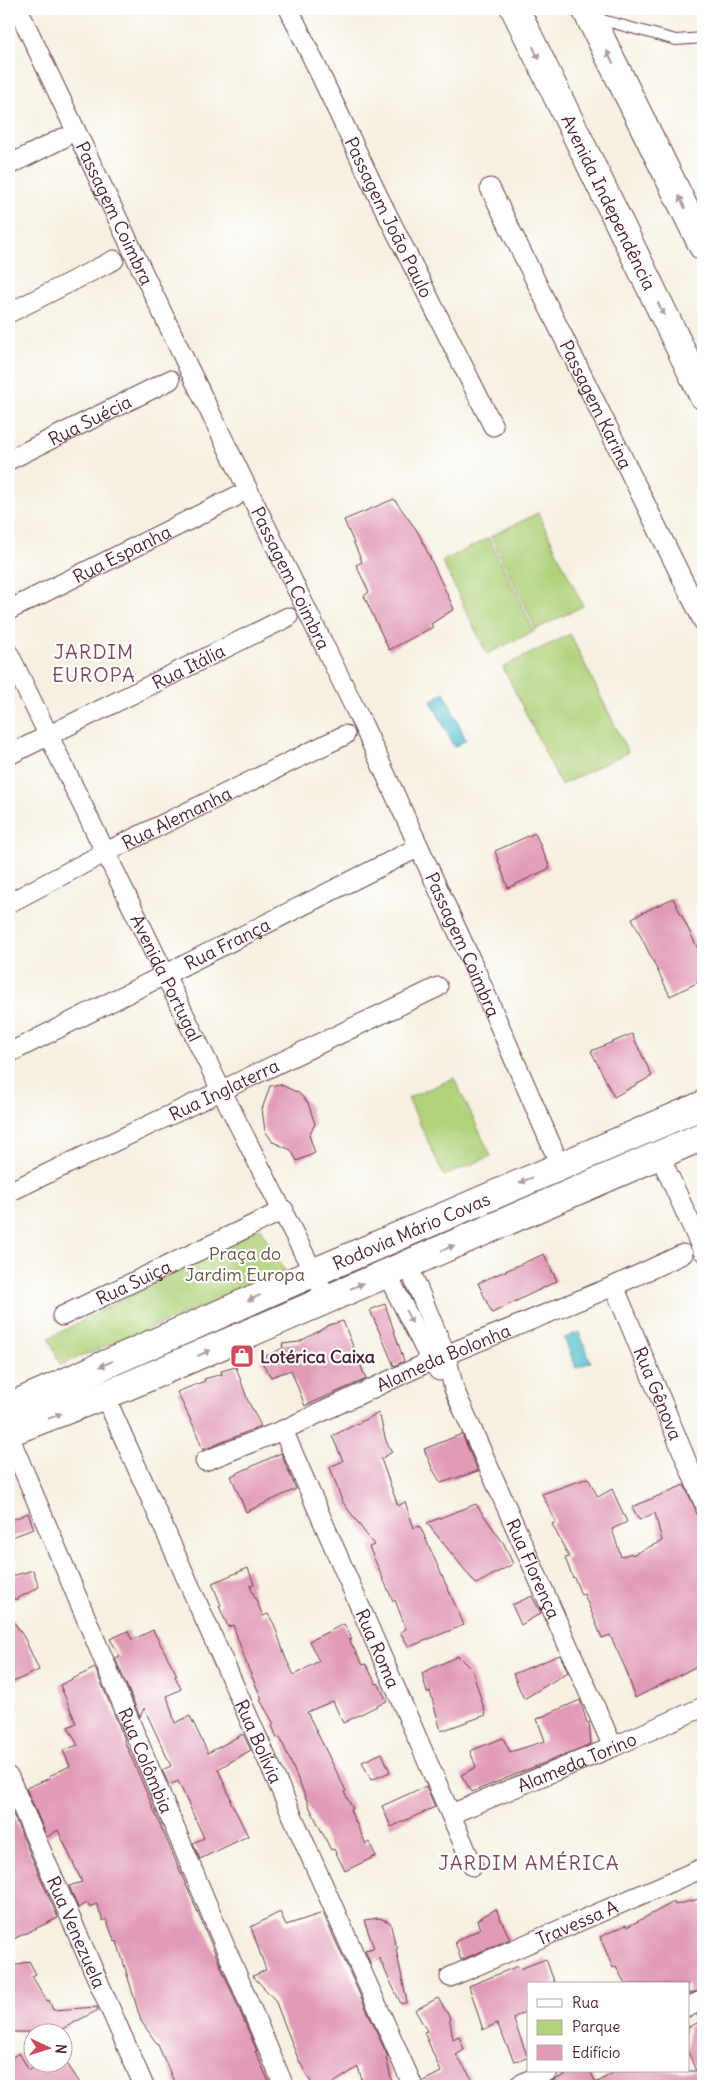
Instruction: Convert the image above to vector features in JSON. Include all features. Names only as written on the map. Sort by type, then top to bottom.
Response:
[{"type":"main road","name":"Avenida Independência","points":[[515,9],[703,395]]},
{"type":"main road","points":[[588,13],[703,246]]},
{"type":"main road","points":[[557,1157],[703,1086]]},
{"type":"main road","name":"Rodovia Mário Covas","points":[[9,1407],[315,1272],[557,1157],[652,1127],[703,1104]]},
{"type":"main road","name":"Rodovia Mário Covas","points":[[9,1434],[105,1396],[327,1298],[398,1270],[578,1192],[664,1161],[703,1136]]},
{"type":"main road","points":[[664,1161],[703,1152]]},
{"type":"street","name":"Passagem João Paulo","points":[[289,9],[379,198],[493,426]]},
{"type":"street","name":"Passagem Coimbra","points":[[16,12],[367,734],[474,967],[557,1157]]},
{"type":"street","points":[[9,165],[63,138]]},
{"type":"street","name":"Passagem Karina","points":[[490,188],[703,621]]},
{"type":"street","points":[[9,313],[114,260]]},
{"type":"street","name":"Rua Suécia","points":[[9,460],[170,380]]},
{"type":"street","name":"Rua Espanha","points":[[9,610],[235,497]]},
{"type":"street","name":"Rua Itália","points":[[9,755],[288,617]]},
{"type":"street","name":"Avenida Portugal","points":[[9,654],[222,1090],[327,1298]]},
{"type":"street","name":"Rua Alemanha","points":[[9,903],[106,852],[345,734]]},
{"type":"street","name":"Rua França","points":[[9,1053],[166,976],[419,847]]},
{"type":"street","name":"Rua Inglaterra","points":[[9,1192],[438,987]]},
{"type":"street","points":[[664,1161],[703,1250]]},
{"type":"street","name":"Rua Suiça","points":[[62,1316],[284,1210]]},
{"type":"street","name":"Alameda Bolonha","points":[[205,1461],[284,1430],[438,1358],[614,1286],[683,1254]]},
{"type":"street","name":"Rua Florença","points":[[398,1270],[454,1389],[614,1748]]},
{"type":"street","name":"Rua Gênova","points":[[614,1286],[703,1501]]},
{"type":"street","name":"Rua Bolívia","points":[[105,1396],[413,2086]]},
{"type":"street","name":"Rua Roma","points":[[284,1430],[473,1866]]},
{"type":"street","name":"Rua Colômbia","points":[[9,1434],[284,2086]]},
{"type":"street","name":"Alameda Torino","points":[[451,1814],[614,1748],[703,1708]]},
{"type":"street","name":"Rua Venezuela","points":[[9,1777],[144,2086]]},
{"type":"street","name":"Travessa A","points":[[450,1977],[703,1868]]},
{"type":"street","points":[[690,2006],[703,2000]]},
{"type":"street","points":[[519,2085],[546,2072]]},
{"type":"lane","points":[[588,13],[676,40],[703,38]]},
{"type":"green space","points":[[538,513],[583,606],[536,629],[491,536]]},
{"type":"green space","points":[[489,538],[534,631],[487,654],[442,561]]},
{"type":"green space","points":[[570,634],[628,752],[561,785],[503,667]]},
{"type":"green space","points":[[454,1078],[491,1156],[444,1176],[408,1098]]},
{"type":"green space","name":"Praça do Jardim Europa","points":[[260,1228],[286,1273],[60,1365],[49,1338]]},
{"type":"water","points":[[444,692],[466,740],[454,747],[431,701]]},
{"type":"water","points":[[579,1332],[591,1362],[576,1368],[564,1338]]},
{"type":"building","points":[[394,499],[418,532],[454,609],[431,624],[433,627],[389,650],[364,596],[369,592],[356,565],[362,562],[344,520]]},
{"type":"building","points":[[535,833],[550,868],[508,888],[495,851]]},
{"type":"building","points":[[673,898],[703,959],[703,980],[670,996],[632,918]]},
{"type":"building","points":[[632,1034],[652,1076],[614,1097],[591,1051]]},
{"type":"building","points":[[279,1084],[299,1093],[308,1103],[315,1124],[309,1135],[315,1153],[297,1161],[291,1150],[273,1142],[265,1131],[262,1109],[270,1086]]},
{"type":"building","points":[[544,1254],[557,1281],[492,1313],[478,1283]]},
{"type":"building","points":[[385,1304],[404,1361],[394,1366],[370,1310]]},
{"type":"building","points":[[343,1321],[366,1379],[305,1406],[291,1370],[271,1377],[260,1359],[283,1348],[282,1344],[299,1342],[329,1325]]},
{"type":"building","points":[[236,1367],[248,1401],[261,1426],[203,1450],[177,1392],[205,1381],[204,1379],[222,1374],[221,1371]]},
{"type":"building","points":[[379,1413],[386,1441],[392,1452],[381,1459],[398,1506],[405,1502],[414,1528],[420,1526],[464,1625],[409,1647],[400,1632],[406,1629],[395,1600],[393,1601],[369,1547],[374,1545],[342,1501],[330,1467],[343,1461],[332,1436]]},
{"type":"building","points":[[462,1434],[478,1471],[441,1483],[424,1449]]},
{"type":"building","points":[[281,1453],[296,1489],[246,1512],[231,1476]]},
{"type":"building","points":[[588,1478],[598,1497],[612,1489],[627,1522],[612,1529],[621,1557],[631,1553],[632,1555],[662,1541],[655,1513],[639,1520],[632,1507],[684,1485],[695,1508],[703,1537],[703,1663],[635,1698],[627,1672],[610,1635],[602,1638],[584,1594],[581,1595],[573,1578],[565,1558],[569,1557],[552,1524],[556,1522],[542,1494]]},
{"type":"building","points":[[476,1504],[504,1544],[513,1564],[476,1584],[427,1523]]},
{"type":"building","points":[[28,1513],[34,1529],[9,1538],[9,1521]]},
{"type":"building","points":[[248,1568],[254,1584],[250,1586],[263,1616],[268,1614],[274,1624],[286,1659],[294,1675],[319,1661],[309,1641],[344,1624],[352,1639],[349,1640],[363,1665],[366,1664],[376,1684],[378,1683],[387,1701],[343,1723],[333,1701],[307,1712],[346,1791],[344,1792],[353,1809],[350,1810],[366,1844],[369,1842],[376,1856],[345,1871],[334,1849],[331,1850],[311,1810],[280,1737],[277,1738],[272,1725],[274,1724],[260,1700],[262,1699],[248,1668],[233,1625],[228,1627],[219,1606],[221,1605],[212,1583]]},
{"type":"building","points":[[33,1570],[39,1587],[15,1600],[9,1590],[9,1577]]},
{"type":"building","points":[[532,1596],[541,1613],[521,1625],[512,1605]]},
{"type":"building","points":[[9,1615],[24,1637],[39,1670],[9,1684]]},
{"type":"building","points":[[153,1630],[177,1675],[175,1676],[181,1689],[167,1696],[175,1723],[190,1716],[208,1753],[243,1734],[251,1750],[218,1769],[230,1800],[248,1836],[200,1859],[193,1843],[204,1838],[178,1781],[169,1785],[162,1770],[171,1766],[144,1708],[140,1717],[115,1658],[120,1656],[110,1639],[128,1631],[132,1640]]},
{"type":"building","points":[[560,1655],[568,1672],[524,1699],[513,1674]]},
{"type":"building","points":[[458,1656],[472,1670],[486,1715],[441,1731],[430,1691],[427,1693],[422,1673]]},
{"type":"building","points":[[95,1668],[271,2086],[176,2086],[158,2045],[141,2021],[117,1941],[115,1942],[106,1919],[103,1921],[97,1904],[89,1907],[88,1903],[78,1908],[69,1886],[82,1882],[58,1830],[47,1837],[26,1788],[50,1778],[49,1776],[70,1766],[63,1750],[78,1745],[68,1727],[76,1723],[60,1685]]},
{"type":"building","points":[[580,1700],[587,1723],[589,1722],[591,1744],[472,1792],[461,1775],[476,1767],[470,1751],[503,1738],[510,1752],[545,1741],[537,1719]]},
{"type":"building","points":[[382,1753],[390,1772],[371,1780],[362,1762]]},
{"type":"building","points":[[426,1786],[435,1807],[391,1827],[382,1806]]},
{"type":"building","points":[[9,1805],[58,1918],[9,1941]]},
{"type":"building","points":[[699,1899],[703,1909],[703,1989],[690,1993],[690,1982],[624,1982],[616,1966],[613,1968],[600,1937],[626,1925],[627,1927],[674,1902],[675,1905]]},
{"type":"building","points":[[496,1909],[510,1939],[461,1960],[455,1942],[480,1929],[477,1920]]},
{"type":"building","points":[[280,1912],[286,1925],[323,1913],[388,2057],[386,2058],[393,2086],[364,2086],[358,2067],[329,2086],[313,2086],[299,2061],[275,2000],[253,1976],[266,1970],[251,1927]]},
{"type":"building","points":[[379,1918],[390,1922],[398,1948],[396,1949],[407,2002],[401,2004],[379,1958],[370,1963],[365,1950],[374,1948],[364,1920]]},
{"type":"building","points":[[546,1959],[554,1982],[527,1982],[527,2011],[513,2018],[527,2058],[514,2061],[497,2023],[483,2030],[469,1986],[518,1966],[520,1969]]},
{"type":"building","points":[[29,1961],[36,1974],[32,1976],[47,2001],[49,2000],[53,2010],[97,2007],[98,2010],[72,2024],[72,2022],[22,2022],[22,2032],[12,2032],[9,2026],[9,1967]]},
{"type":"building","points":[[438,1998],[449,2016],[453,2039],[459,2036],[464,2050],[456,2055],[477,2086],[424,2086],[423,2081],[441,2072],[424,2032],[427,2031],[415,2010]]},
{"type":"building","points":[[703,2012],[703,2086],[542,2086],[571,2072],[590,2072],[596,2083],[614,2072],[696,2071],[690,2057],[690,2026],[700,2022],[697,2015]]},
{"type":"building","points":[[19,2053],[22,2058],[22,2072],[72,2071],[82,2086],[9,2086],[9,2059]]},
{"type":"place","name":"Lotérica Caixa","points":[[242,1356]]},
{"type":"district","name":"JARDIM EUROPA","points":[[94,662]]},
{"type":"district","name":"JARDIM AMÉRICA","points":[[529,1862]]}]
